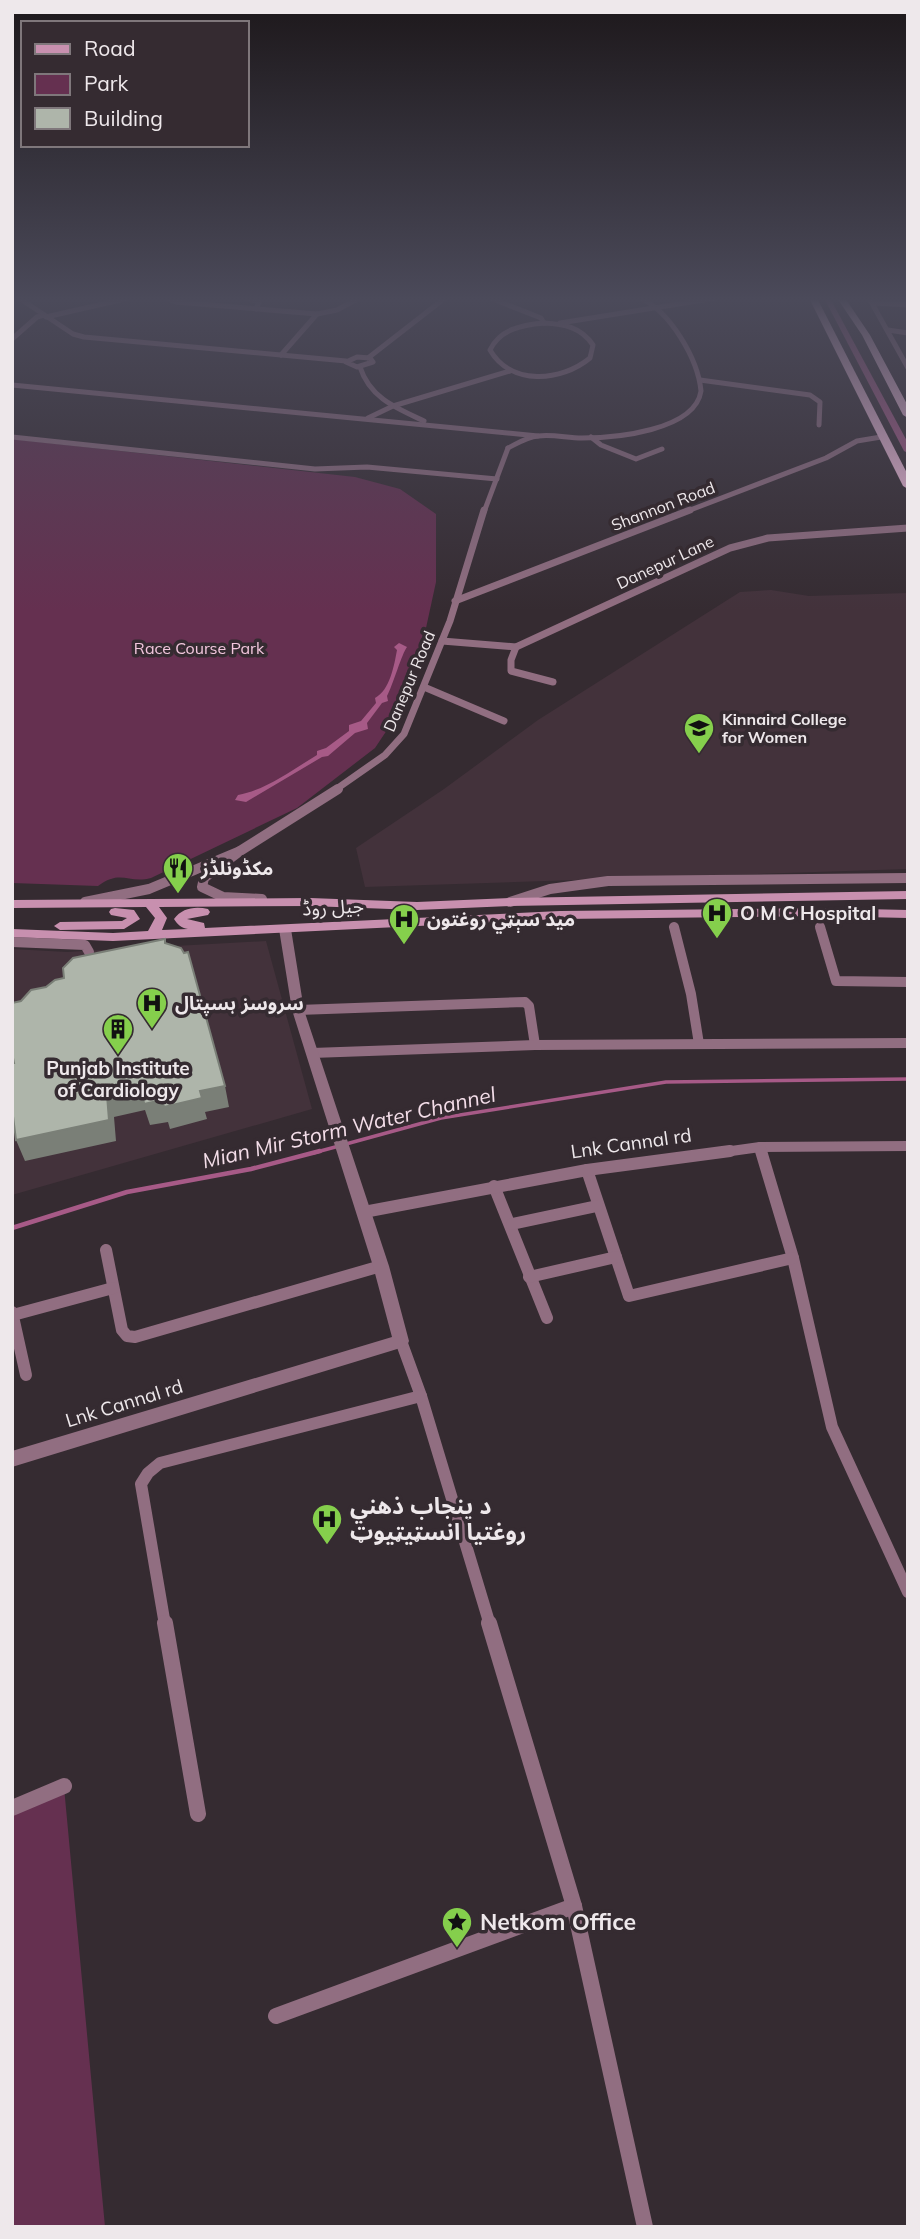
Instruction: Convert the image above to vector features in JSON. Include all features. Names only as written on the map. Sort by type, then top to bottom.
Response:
[{"type":"highway","points":[[864,402],[908,485]]},
{"type":"highway","points":[[905,405],[908,415]]},
{"type":"main road","name":"جیل روڈ","points":[[12,905],[310,902],[417,906],[908,895]]},
{"type":"main road","points":[[12,905],[126,913],[134,917],[131,923],[124,925],[12,930]]},
{"type":"main road","points":[[151,905],[161,918],[156,931],[151,935]]},
{"type":"main road","points":[[285,929],[186,925],[180,919],[191,912],[417,906]]},
{"type":"main road","name":"جیل روڈ","points":[[12,930],[98,936],[559,915],[818,912],[908,914]]},
{"type":"street","points":[[201,402],[578,438],[651,429],[685,415],[697,402]]},
{"type":"street","points":[[388,402],[433,425]]},
{"type":"street","points":[[368,418],[405,402]]},
{"type":"street","points":[[818,425],[820,402]]},
{"type":"street","points":[[482,430],[508,448],[538,436]]},
{"type":"street","points":[[12,437],[316,469],[367,467],[497,479]]},
{"type":"street","points":[[591,437],[601,445],[636,459],[662,449]]},
{"type":"street","name":"Shannon Road","points":[[454,601],[826,458],[857,441],[881,437]]},
{"type":"street","points":[[578,438],[594,450]]},
{"type":"street","name":"Danepur Road","points":[[310,902],[223,897],[202,887],[204,878],[385,755],[404,734],[442,641],[508,448]]},
{"type":"street","name":"Danepur Lane","points":[[442,641],[516,647],[730,548],[781,537],[908,528]]},
{"type":"street","points":[[516,647],[511,660],[511,671],[553,682]]},
{"type":"street","points":[[424,687],[504,721]]},
{"type":"street","name":"Danepur Road","points":[[72,905],[149,889],[240,851]]},
{"type":"street","points":[[510,902],[550,889],[608,881],[908,878]]},
{"type":"street","points":[[674,927],[691,994],[699,1044]]},
{"type":"street","points":[[820,927],[836,981],[908,982]]},
{"type":"street","points":[[285,929],[298,1010],[381,1266],[401,1341],[421,1396],[574,1906],[645,2227]]},
{"type":"street","points":[[12,942],[85,945],[89,952]]},
{"type":"street","points":[[298,1010],[525,1002],[529,1006],[535,1045]]},
{"type":"street","points":[[312,1053],[535,1045],[908,1043]]},
{"type":"street","name":"Lnk Cannal rd","points":[[364,1212],[587,1170],[760,1147],[908,1146]]},
{"type":"street","points":[[760,1147],[793,1258],[832,1427],[908,1592]]},
{"type":"street","points":[[587,1170],[629,1296],[793,1258]]},
{"type":"street","points":[[494,1186],[512,1224],[529,1277],[547,1318]]},
{"type":"street","points":[[512,1224],[597,1206]]},
{"type":"street","points":[[106,1250],[122,1329],[127,1336],[135,1337],[381,1266]]},
{"type":"street","points":[[529,1277],[616,1257]]},
{"type":"street","points":[[26,1375],[13,1313],[113,1288]]},
{"type":"street","name":"Lnk Cannal rd","points":[[12,1460],[401,1341]]},
{"type":"street","points":[[198,1814],[141,1484],[148,1473],[160,1463],[421,1396]]},
{"type":"street","points":[[12,1808],[64,1787]]},
{"type":"street","points":[[276,2016],[574,1906]]},
{"type":"shaded area","name":"Kinnaird College for Women","points":[[771,590],[809,596],[908,593],[908,869],[365,887],[356,848],[444,789],[538,720],[740,592]]},
{"type":"shaded area","points":[[399,643],[407,647],[387,696],[388,701],[382,703],[367,723],[368,729],[355,733],[328,756],[246,802],[235,800],[238,795],[269,784],[317,755],[317,751],[326,748],[349,731],[349,725],[361,721],[376,703],[375,698],[388,684],[397,650],[394,647]]},
{"type":"shaded area","name":"سروسز ہسپتال","points":[[266,941],[312,1109],[12,1195],[12,949],[67,952]]},
{"type":"green space","name":"Race Course Park","points":[[12,439],[355,477],[400,489],[436,514],[436,582],[421,651],[389,727],[375,748],[297,808],[151,878],[113,878],[98,886],[12,883]]},
{"type":"green space","points":[[64,1787],[105,2227],[12,2227],[12,1808]]},
{"type":"building","name":"Punjab Institute of Cardiology","points":[[165,939],[165,943],[181,948],[184,953],[188,952],[225,1086],[200,1091],[202,1098],[164,1107],[162,1100],[144,1104],[142,1088],[107,1095],[109,1120],[16,1140],[12,1108],[12,1003],[21,1001],[31,990],[46,987],[55,980],[64,978],[63,968],[73,958]]},
{"type":"waterway","points":[[882,402],[908,451]]},
{"type":"waterway","name":"Mian Mir Storm Water Channel","points":[[346,1144],[441,1118],[666,1082],[908,1079]]},
{"type":"waterway","name":"Mian Mir Storm Water Channel","points":[[313,1153],[339,1146]]},
{"type":"waterway","name":"Mian Mir Storm Water Channel","points":[[12,1228],[127,1192],[251,1169],[320,1151]]},
{"type":"place","name":"Kinnaird College for Women","points":[[699,755]]},
{"type":"place","name":"مکڈونلڈز","points":[[178,895]]},
{"type":"place","name":"O M C Hospital","points":[[717,940]]},
{"type":"place","name":"مید سېټي روغتون","points":[[404,946]]},
{"type":"place","name":"سروسز ہسپتال","points":[[152,1030]]},
{"type":"place","name":"Punjab Institute of Cardiology","points":[[118,1056]]},
{"type":"place","name":"د پنجاب ذهني روغتیا انسټیټیوټ","points":[[327,1546]]},
{"type":"place","name":"Netkom Office","points":[[457,1949]]}]
